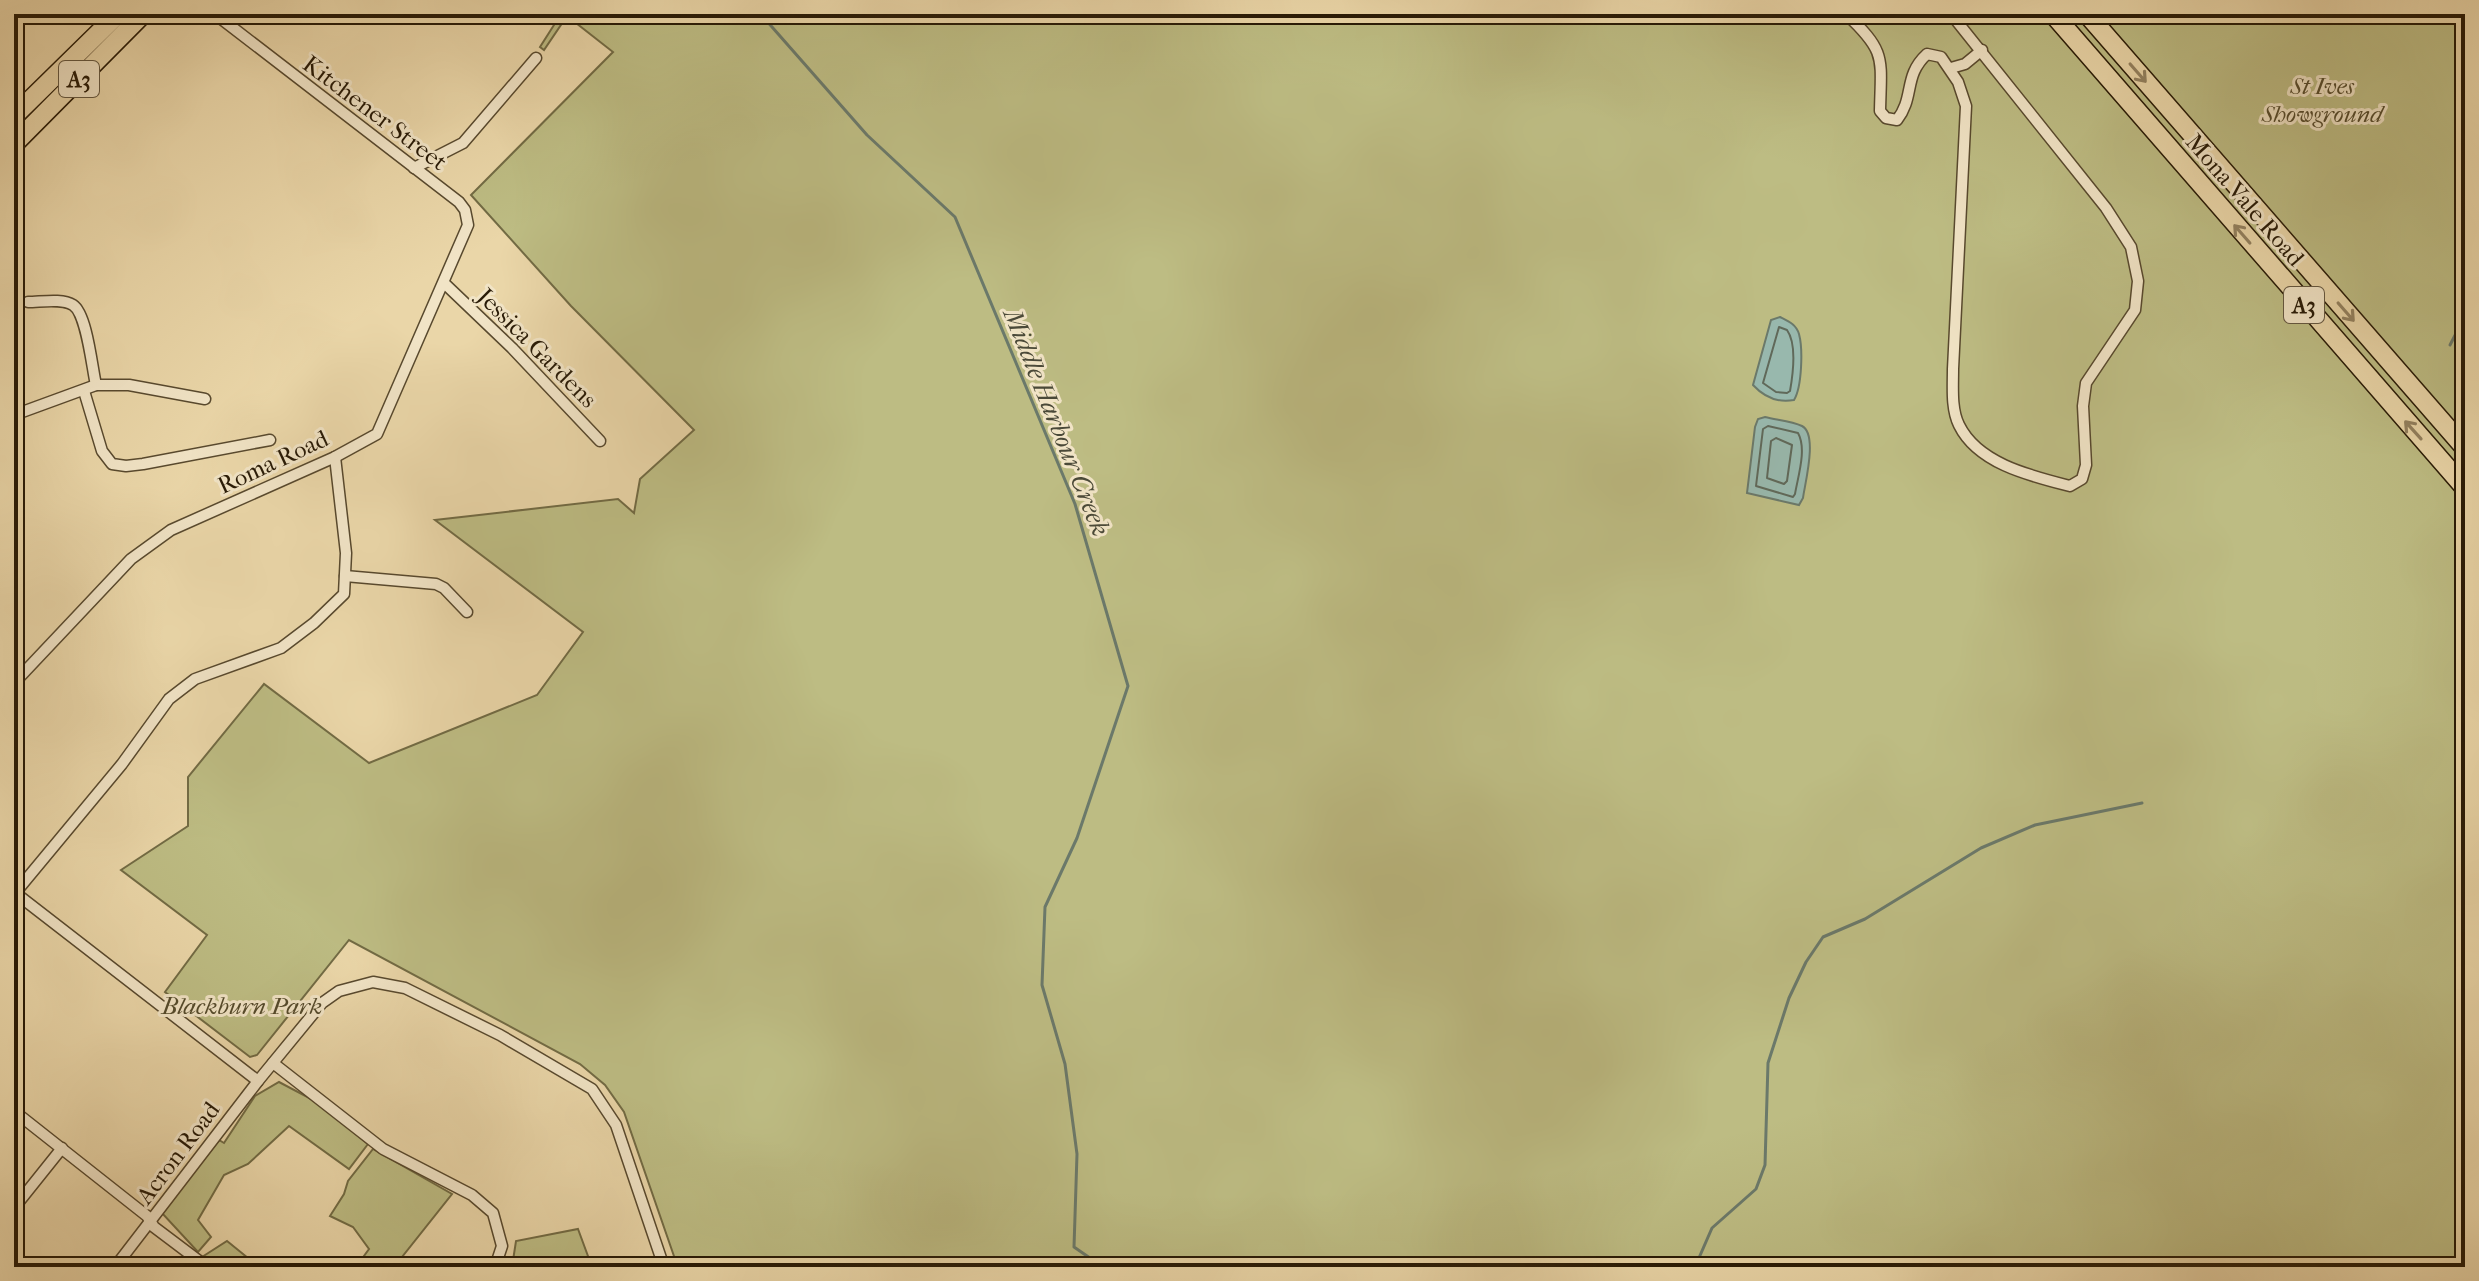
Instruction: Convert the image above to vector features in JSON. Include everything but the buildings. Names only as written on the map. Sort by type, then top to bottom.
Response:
[{"type":"highway","name":"A3","points":[[14,116],[118,14]]},
{"type":"highway","name":"A3","points":[[14,144],[143,14]]},
{"type":"highway","name":"Mona Vale Road","points":[[2053,14],[2465,488]]},
{"type":"highway","name":"Mona Vale Road","points":[[2087,14],[2465,448]]},
{"type":"street","name":"Kitchener Street","points":[[215,14],[459,202],[468,219]]},
{"type":"street","points":[[1846,14],[1873,40],[1881,58],[1880,111],[1886,118],[1897,120],[1902,113],[1914,65],[1927,54],[1941,57],[1951,68],[1966,106],[1953,369],[1953,399],[1958,424],[1975,448],[2003,465],[2070,486],[2082,479],[2086,465],[2083,406],[2086,383],[2135,310],[2138,281],[2131,247],[2106,208],[1951,14]]},
{"type":"street","points":[[1951,68],[1965,64],[1982,50]]},
{"type":"street","points":[[414,168],[463,143],[536,58]]},
{"type":"street","name":"Roma Road","points":[[16,677],[131,559],[171,530],[335,457],[377,434],[444,283],[468,219]]},
{"type":"street","name":"Jessica Gardens","points":[[444,283],[512,348],[600,441]]},
{"type":"street","points":[[28,302],[74,305],[81,315],[96,385]]},
{"type":"street","points":[[14,415],[96,385],[129,385],[205,399]]},
{"type":"street","points":[[84,391],[102,451],[112,464],[143,464],[270,440]]},
{"type":"street","points":[[258,1081],[14,892],[122,764],[169,699],[195,679],[281,648],[314,623],[344,594],[346,553],[335,457]]},
{"type":"street","points":[[345,576],[436,584],[467,612]]},
{"type":"street","name":"Acron Road","points":[[115,1267],[322,1003],[339,991],[373,982],[405,988],[500,1035],[592,1089],[616,1125],[664,1267]]},
{"type":"street","points":[[273,1063],[383,1149],[472,1195],[493,1213],[502,1246],[495,1267]]},
{"type":"street","points":[[14,1111],[207,1267]]},
{"type":"street","points":[[14,1208],[62,1148]]},
{"type":"green space","points":[[561,14],[2465,14],[2465,1267],[740,1267],[734,1257],[675,1259],[624,1112],[605,1085],[580,1064],[349,940],[257,1055],[250,1057],[165,992],[207,935],[121,870],[188,826],[188,777],[264,684],[369,763],[537,695],[583,632],[435,520],[618,499],[634,513],[640,479],[694,430],[571,306],[471,195],[613,52],[567,16],[544,50],[540,47]]},
{"type":"green space","points":[[279,1082],[317,1102],[368,1144],[349,1169],[289,1126],[248,1164],[224,1175],[198,1220],[211,1237],[198,1252],[161,1212],[219,1140],[224,1143],[255,1096]]},
{"type":"green space","points":[[373,1149],[452,1194],[394,1267],[356,1267],[369,1249],[353,1227],[330,1216],[348,1181]]},
{"type":"green space","points":[[578,1229],[592,1267],[512,1267],[516,1241]]},
{"type":"green space","points":[[227,1241],[259,1267],[215,1267],[202,1257]]},
{"type":"water","points":[[1780,317],[1791,323],[1799,334],[1800,377],[1794,400],[1772,398],[1753,385],[1771,320]]},
{"type":"water","points":[[1765,417],[1798,424],[1807,431],[1809,459],[1803,498],[1799,505],[1747,493],[1755,427],[1758,419]]},
{"type":"waterway","name":"Middle Harbour Creek","points":[[765,19],[867,135],[955,217],[1075,504],[1128,686],[1077,838],[1045,907],[1042,985],[1065,1064],[1077,1154],[1074,1247],[1103,1267]]},
{"type":"waterway","points":[[2450,345],[2465,316]]},
{"type":"waterway","points":[[1695,1267],[1712,1228],[1756,1189],[1765,1165],[1768,1063],[1789,998],[1806,962],[1823,937],[1865,919],[1981,848],[2035,825],[2142,803]]},
{"type":"park label","name":"St Ives Showground","points":[[2322,100]]},
{"type":"park label","name":"Blackburn Park","points":[[242,1006]]}]
